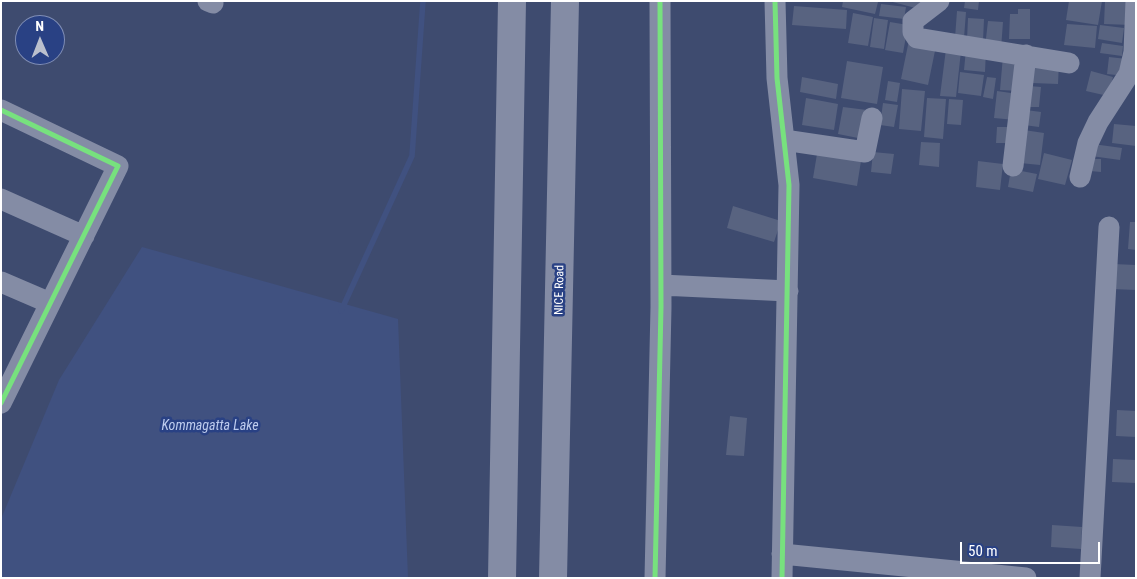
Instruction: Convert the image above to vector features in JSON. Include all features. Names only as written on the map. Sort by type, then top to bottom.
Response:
[{"type":"highway","points":[[502,578],[512,1]]},
{"type":"highway","name":"NICE Road","points":[[554,578],[565,1]]},
{"type":"street","points":[[655,578],[661,285],[660,1]]},
{"type":"street","points":[[775,1],[777,78],[789,185],[782,578]]},
{"type":"street","points":[[939,1],[913,21],[913,32],[917,38],[1069,63]]},
{"type":"street","points":[[1080,177],[1088,143],[1098,122],[1129,74],[1134,52],[1136,1]]},
{"type":"street","points":[[1013,166],[1026,55]]},
{"type":"street","points":[[1,110],[118,166],[50,303],[7,376],[1,403]]},
{"type":"street","points":[[784,140],[865,152],[872,118]]},
{"type":"street","points":[[1,200],[84,236]]},
{"type":"street","points":[[1090,578],[1108,227]]},
{"type":"street","points":[[1,282],[50,303]]},
{"type":"street","points":[[661,285],[788,291]]},
{"type":"street","points":[[782,554],[1026,578]]},
{"type":"water","name":"Kommagatta Lake","points":[[142,247],[398,319],[408,578],[1,578],[1,519],[59,380]]},
{"type":"building","points":[[843,1],[878,2],[875,14],[842,7]]},
{"type":"building","points":[[889,1],[926,1],[923,10]]},
{"type":"building","points":[[965,1],[979,1],[978,10],[964,8]]},
{"type":"building","points":[[1069,1],[1102,1],[1098,25],[1066,20]]},
{"type":"building","points":[[1105,1],[1132,1],[1131,25],[1104,24]]},
{"type":"building","points":[[881,4],[906,7],[904,19],[879,16]]},
{"type":"building","points":[[794,6],[847,10],[846,29],[792,25]]},
{"type":"building","points":[[1018,9],[1030,9],[1030,39],[1009,39],[1010,14],[1018,14]]},
{"type":"building","points":[[957,11],[966,12],[964,38],[955,38]]},
{"type":"building","points":[[853,13],[873,17],[868,46],[848,43]]},
{"type":"building","points":[[874,18],[888,20],[884,49],[870,47]]},
{"type":"building","points":[[968,18],[984,19],[983,41],[967,40]]},
{"type":"building","points":[[988,21],[1003,22],[1001,49],[985,47]]},
{"type":"building","points":[[890,22],[908,25],[903,53],[885,50]]},
{"type":"building","points":[[1067,24],[1097,26],[1095,48],[1064,45]]},
{"type":"building","points":[[1100,25],[1124,28],[1122,43],[1098,39]]},
{"type":"building","points":[[909,40],[936,46],[928,85],[901,79]]},
{"type":"building","points":[[1102,43],[1123,46],[1122,56],[1100,53]]},
{"type":"building","points":[[946,49],[961,51],[956,97],[940,96]]},
{"type":"building","points":[[966,49],[986,50],[985,72],[964,70]]},
{"type":"building","points":[[1003,56],[1021,57],[1019,91],[1000,90]]},
{"type":"building","points":[[1109,57],[1127,59],[1125,76],[1107,74]]},
{"type":"building","points":[[847,61],[883,67],[877,104],[841,98]]},
{"type":"building","points":[[1034,62],[1059,62],[1058,84],[1032,83]]},
{"type":"building","points":[[1091,71],[1113,77],[1108,96],[1086,91]]},
{"type":"building","points":[[960,72],[984,75],[981,96],[958,93]]},
{"type":"building","points":[[802,77],[838,84],[836,99],[800,92]]},
{"type":"building","points":[[987,77],[996,78],[993,99],[983,97]]},
{"type":"building","points":[[888,81],[900,83],[897,102],[885,100]]},
{"type":"building","points":[[1029,86],[1041,87],[1039,107],[1027,107]]},
{"type":"building","points":[[902,89],[925,91],[921,131],[899,129]]},
{"type":"building","points":[[997,91],[1018,94],[1015,120],[994,118]]},
{"type":"building","points":[[806,98],[838,104],[834,130],[802,125]]},
{"type":"building","points":[[927,98],[946,99],[943,139],[924,137]]},
{"type":"building","points":[[949,99],[963,100],[961,125],[947,124]]},
{"type":"building","points":[[883,103],[898,105],[894,127],[880,125]]},
{"type":"building","points":[[843,107],[867,110],[863,139],[838,134]]},
{"type":"building","points":[[1026,110],[1041,112],[1039,127],[1024,125]]},
{"type":"building","points":[[1114,124],[1136,126],[1136,146],[1112,143]]},
{"type":"building","points":[[997,127],[1008,127],[1007,143],[996,143]]},
{"type":"building","points":[[1024,130],[1044,133],[1040,165],[1020,163]]},
{"type":"building","points":[[921,142],[940,143],[939,167],[919,165]]},
{"type":"building","points":[[1093,144],[1122,148],[1120,160],[1091,156]]},
{"type":"building","points":[[873,152],[894,154],[891,174],[871,172]]},
{"type":"building","points":[[1044,153],[1072,160],[1065,185],[1038,179]]},
{"type":"building","points":[[817,154],[861,161],[857,186],[813,178]]},
{"type":"building","points":[[1090,159],[1101,159],[1101,172],[1090,171]]},
{"type":"building","points":[[978,161],[1003,164],[1000,190],[976,187]]},
{"type":"building","points":[[1011,169],[1037,174],[1033,192],[1008,187]]},
{"type":"building","points":[[733,206],[781,221],[774,242],[727,228]]},
{"type":"building","points":[[1130,222],[1136,222],[1136,250],[1128,249]]},
{"type":"building","points":[[1113,264],[1136,265],[1136,290],[1112,289]]},
{"type":"building","points":[[1117,410],[1136,411],[1136,437],[1116,436]]},
{"type":"building","points":[[730,416],[747,418],[744,456],[726,455]]},
{"type":"building","points":[[1113,459],[1136,460],[1136,483],[1112,482]]},
{"type":"building","points":[[1052,525],[1082,527],[1081,549],[1051,547]]},
{"type":"waterway","points":[[341,311],[412,156],[423,1]]},
{"type":"cycle path","points":[[655,578],[661,307],[660,1]]},
{"type":"cycle path","points":[[775,1],[777,78],[789,185],[782,578]]},
{"type":"cycle path","points":[[1,110],[118,166],[1,403]]}]
